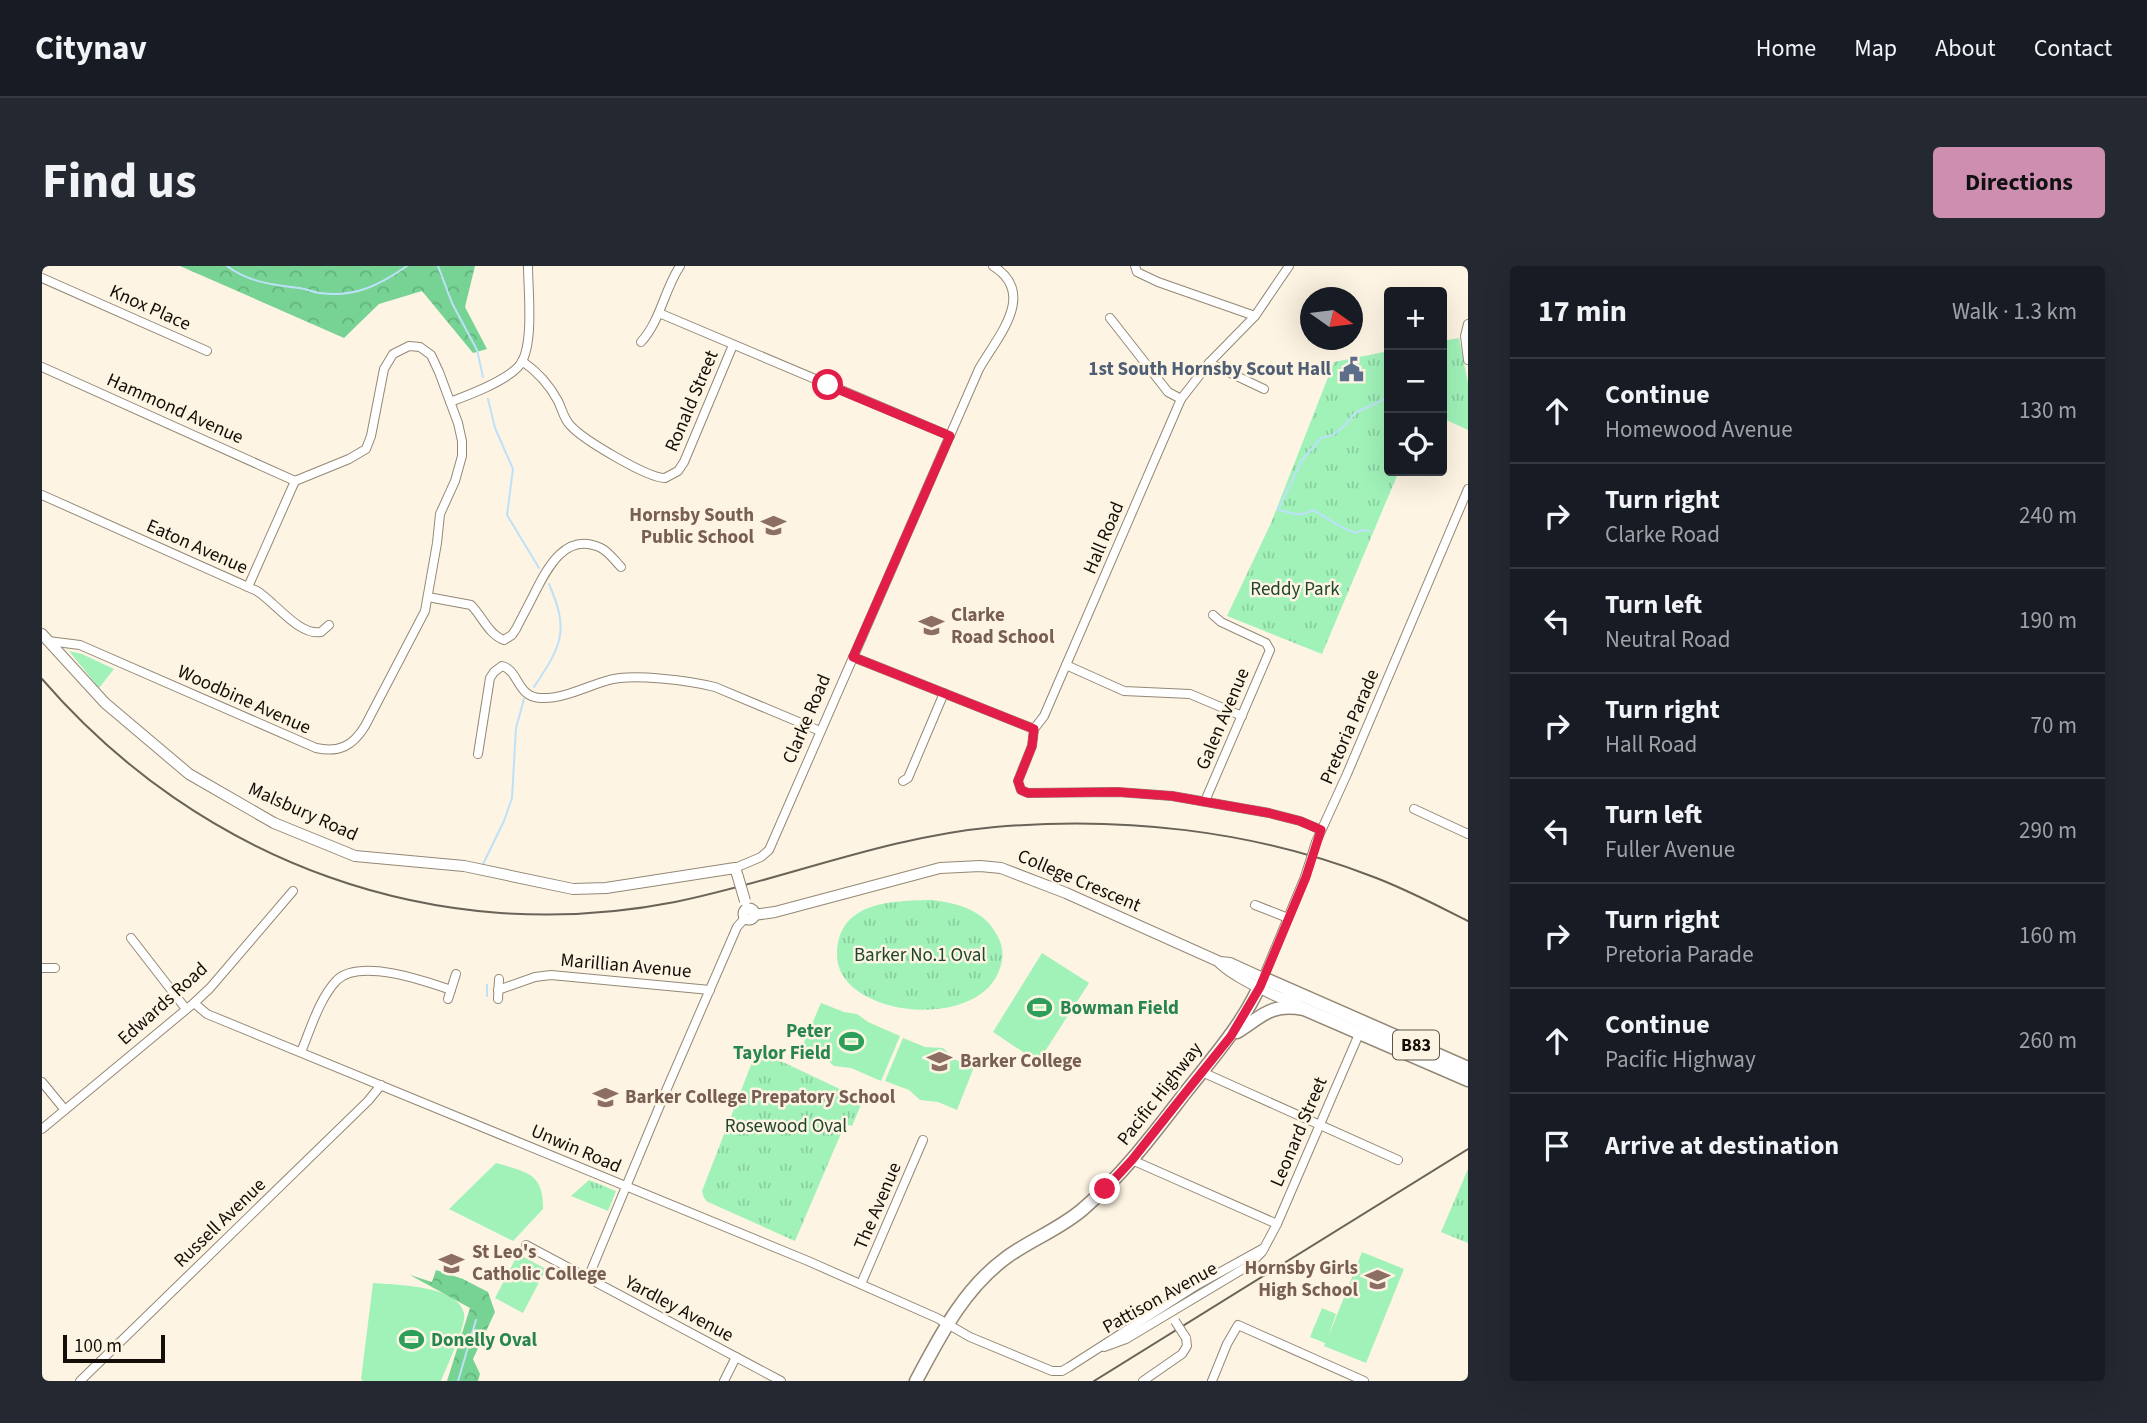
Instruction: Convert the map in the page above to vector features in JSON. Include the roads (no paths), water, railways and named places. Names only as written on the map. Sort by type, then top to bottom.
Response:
[{"type":"main road","name":"Pacific Highway","points":[[916,1381],[954,1313],[995,1267],[1019,1249],[1072,1218],[1132,1160],[1231,1036],[1261,983],[1468,1071]]},
{"type":"main road","name":"Pacific Highway","points":[[1231,1036],[1261,1014],[1293,1007],[1304,1009],[1359,1034],[1468,1071]]},
{"type":"street","points":[[450,402],[502,378],[516,369],[522,360],[528,343],[528,266]]},
{"type":"street","points":[[641,342],[649,333],[673,276],[680,266]]},
{"type":"street","name":"Clarke Road","points":[[737,872],[769,850],[979,369],[1012,314],[1014,303],[1010,284],[1003,273],[993,266]]},
{"type":"street","points":[[1135,266],[1137,272],[1158,282],[1255,316]]},
{"type":"street","name":"Hall Road","points":[[1205,801],[1147,793],[1039,794],[1021,790],[1018,781],[1032,746],[1034,729],[1044,716],[1181,399],[1209,363],[1255,316],[1289,266]]},
{"type":"street","name":"Knox Place","points":[[42,278],[207,351]]},
{"type":"street","points":[[659,313],[950,436]]},
{"type":"street","points":[[1110,318],[1168,392],[1181,399]]},
{"type":"street","points":[[1468,324],[1465,336],[1468,360]]},
{"type":"street","name":"Ronald Street","points":[[522,360],[538,372],[552,389],[570,426],[649,475],[664,478],[678,471],[684,462],[733,345]]},
{"type":"street","name":"Woodbine Avenue","points":[[45,638],[80,645],[316,748],[328,751],[350,744],[358,738],[425,611],[440,514],[462,456],[462,441],[431,355],[420,347],[409,346],[393,354],[384,369],[366,449],[349,459],[295,481]]},
{"type":"street","points":[[1209,363],[1264,389]]},
{"type":"street","name":"Hammond Avenue","points":[[42,367],[295,481]]},
{"type":"street","points":[[248,587],[295,481]]},
{"type":"street","name":"Pretoria Parade","points":[[1261,983],[1306,877],[1321,830],[1468,489]]},
{"type":"street","name":"Eaton Avenue","points":[[42,495],[248,587],[271,600],[290,619],[309,632],[321,632],[329,625]]},
{"type":"street","points":[[428,597],[471,605],[497,638],[504,640],[512,635],[551,564],[565,549],[577,545],[591,545],[604,550],[621,567]]},
{"type":"street","name":"Galen Avenue","points":[[1205,801],[1270,650],[1266,643],[1221,622],[1213,615]]},
{"type":"street","name":"Malsbury Road","points":[[45,638],[105,703],[189,774],[274,823],[355,856],[464,866],[573,888],[606,888],[737,872]]},
{"type":"street","points":[[853,657],[1034,729]]},
{"type":"street","points":[[478,754],[490,678],[502,666],[507,667],[517,684],[534,697],[552,697],[618,677],[698,682],[820,731]]},
{"type":"street","points":[[1066,666],[1124,691],[1189,694],[1242,716]]},
{"type":"street","points":[[903,781],[908,778],[944,693]]},
{"type":"street","points":[[1205,801],[1279,816],[1313,825],[1321,830]]},
{"type":"street","points":[[1414,809],[1468,834]]},
{"type":"street","name":"College Crescent","points":[[748,911],[775,912],[940,868],[1001,868],[1066,893],[1220,962],[1230,963],[1261,983]]},
{"type":"street","points":[[588,1278],[737,927],[748,911],[737,872]]},
{"type":"street","name":"Edwards Road","points":[[42,1129],[210,988],[293,891]]},
{"type":"street","points":[[1255,905],[1288,918]]},
{"type":"street","points":[[131,938],[186,1009]]},
{"type":"street","points":[[42,968],[55,968]]},
{"type":"street","points":[[301,1052],[326,995],[340,978],[353,971],[367,970],[426,981],[449,995],[456,974]]},
{"type":"street","name":"Marillian Avenue","points":[[499,979],[498,994],[535,977],[551,975],[710,990]]},
{"type":"street","name":"Pacific Highway","points":[[1261,983],[1273,994],[1297,1002],[1304,1009]]},
{"type":"street","name":"Unwin Road","points":[[194,1003],[206,1014],[861,1284],[934,1316],[960,1332],[1049,1370]]},
{"type":"street","name":"Leonard Street","points":[[1266,1245],[1359,1034]]},
{"type":"street","points":[[1202,1072],[1398,1160]]},
{"type":"street","points":[[42,1082],[65,1110]]},
{"type":"street","name":"Russell Avenue","points":[[79,1381],[381,1085]]},
{"type":"street","name":"The Avenue","points":[[861,1284],[923,1140]]},
{"type":"street","points":[[1132,1160],[1277,1224]]},
{"type":"street","name":"Yardley Avenue","points":[[526,1245],[781,1381]]},
{"type":"street","name":"Pattison Avenue","points":[[1101,1348],[1127,1339],[1248,1266],[1266,1245]]},
{"type":"street","name":"Pattison Avenue","points":[[1049,1370],[1062,1371],[1197,1285],[1266,1245]]},
{"type":"street","points":[[1143,1381],[1184,1353],[1188,1344],[1170,1312]]},
{"type":"street","points":[[1212,1381],[1238,1325],[1364,1381]]},
{"type":"street","points":[[724,1381],[736,1357]]},
{"type":"waterway","points":[[227,266],[243,276],[261,282],[332,294],[366,288],[407,266]]},
{"type":"waterway","points":[[438,266],[452,303],[477,350],[483,377]]},
{"type":"waterway","points":[[488,399],[495,428],[513,469],[507,515],[539,568]]},
{"type":"waterway","points":[[1370,531],[1351,531],[1313,510],[1299,514],[1278,510],[1302,460],[1321,438],[1333,435],[1355,413],[1384,399]]},
{"type":"waterway","points":[[534,687],[551,660],[560,638],[559,615],[549,584]]},
{"type":"waterway","points":[[483,864],[512,798],[516,728],[524,699]]},
{"type":"waterway","points":[[487,985],[487,996]]},
{"type":"waterway","points":[[458,1381],[476,1320]]},
{"type":"railway","points":[[42,679],[105,743],[174,798],[249,842],[328,877],[411,900],[497,913],[586,913],[675,902],[873,849],[954,832],[1042,824],[1090,824],[1186,830],[1280,847],[1383,881],[1468,921]]},
{"type":"railway","points":[[1094,1381],[1468,1149]]},
{"type":"place","name":"1st South Hornsby Scout Hall","points":[[1351,369]]},
{"type":"place","name":"Hornsby South Public School","points":[[774,526]]},
{"type":"place","name":"Clarke Road School","points":[[931,626]]},
{"type":"place","name":"Bowman Field","points":[[1040,1008]]},
{"type":"place","name":"Peter Taylor Field","points":[[851,1042]]},
{"type":"place","name":"Barker College","points":[[940,1061]]},
{"type":"place","name":"Barker College Prepatory School","points":[[605,1097]]},
{"type":"place","name":"St Leo's Catholic College","points":[[452,1263]]},
{"type":"place","name":"Hornsby Girls High School","points":[[1378,1279]]},
{"type":"place","name":"Donelly Oval","points":[[411,1340]]},
{"type":"park label","name":"Reddy Park","points":[[1295,589]]},
{"type":"park label","name":"Barker No.1 Oval","points":[[920,955]]},
{"type":"park label","name":"Rosewood Oval","points":[[786,1126]]}]
